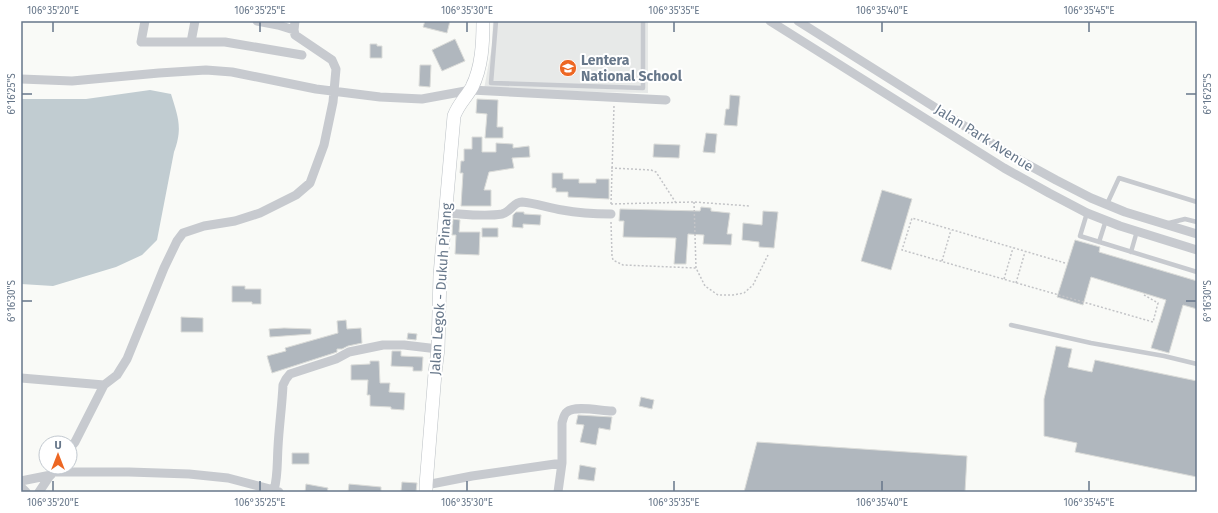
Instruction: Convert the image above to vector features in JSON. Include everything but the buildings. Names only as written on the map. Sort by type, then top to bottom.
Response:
[{"type":"street","points":[[145,21],[142,42],[225,42],[302,55]]},
{"type":"street","points":[[191,42],[195,21]]},
{"type":"street","points":[[78,436],[104,385],[116,375],[127,359],[164,268],[177,241],[183,233],[204,226],[236,221],[260,213],[296,195],[310,183],[324,145],[335,92],[336,69],[332,60],[295,35],[294,26],[257,21]]},
{"type":"street","name":"Jalan Legok - Dukuh Pinang","points":[[426,488],[438,349],[440,275],[454,116],[458,106],[470,90],[477,76],[483,37],[483,21]]},
{"type":"street","name":"Jalan Park Avenue","points":[[770,21],[1004,168],[1087,213],[1197,250]]},
{"type":"street","name":"Jalan Park Avenue","points":[[798,21],[1012,156],[1056,180],[1091,198],[1197,234]]},
{"type":"street","points":[[21,79],[72,81],[206,70],[232,72],[335,92],[422,99],[470,90],[666,100]]},
{"type":"street","points":[[1087,213],[1091,198]]},
{"type":"street","points":[[446,213],[479,215],[503,214],[515,204],[522,202],[563,210],[611,214]]},
{"type":"street","points":[[1103,219],[1107,204]]},
{"type":"street","points":[[78,471],[189,474],[228,478],[275,491],[283,385],[290,374],[336,359],[349,352],[383,345],[404,345],[438,349]]},
{"type":"street","points":[[21,378],[104,385]]},
{"type":"street","points":[[558,492],[562,463],[562,423],[566,412],[574,409],[612,411]]},
{"type":"street","points":[[426,488],[472,476],[562,463]]},
{"type":"street","points":[[21,481],[40,475]]},
{"type":"street","points":[[39,492],[50,475]]},
{"type":"street","points":[[21,487],[26,492]]},
{"type":"lane","points":[[496,21],[491,83],[643,88],[643,21]]},
{"type":"lane","points":[[1107,204],[1119,178],[1197,202]]},
{"type":"lane","points":[[1087,213],[1080,236],[1197,272]]},
{"type":"lane","points":[[1099,242],[1103,219]]},
{"type":"lane","points":[[1165,224],[1185,219],[1197,222]]},
{"type":"lane","points":[[1131,252],[1137,231]]},
{"type":"lane","points":[[1011,325],[1197,364]]},
{"type":"path","points":[[614,97],[611,168],[613,260],[623,265],[696,268]]},
{"type":"path","points":[[611,168],[651,170],[656,172],[676,203]]},
{"type":"path","points":[[611,204],[694,202],[750,206]]},
{"type":"path","points":[[694,202],[696,268],[704,286],[718,296],[744,293],[753,286],[768,255]]},
{"type":"path","points":[[1065,263],[912,218],[902,250],[1152,322],[1158,303],[1144,295]]},
{"type":"path","points":[[942,261],[951,230]]},
{"type":"path","points":[[1004,279],[1014,248]]},
{"type":"path","points":[[1016,283],[1026,251]]},
{"type":"shaded area","name":"Lentera National School","points":[[493,21],[648,21],[648,93],[484,89],[492,46]]},
{"type":"shaded area","points":[[150,90],[171,94],[179,129],[157,240],[142,255],[116,267],[53,286],[21,284],[21,99],[86,99]]},
{"type":"place","name":"Lentera National School","points":[[568,68]]}]
